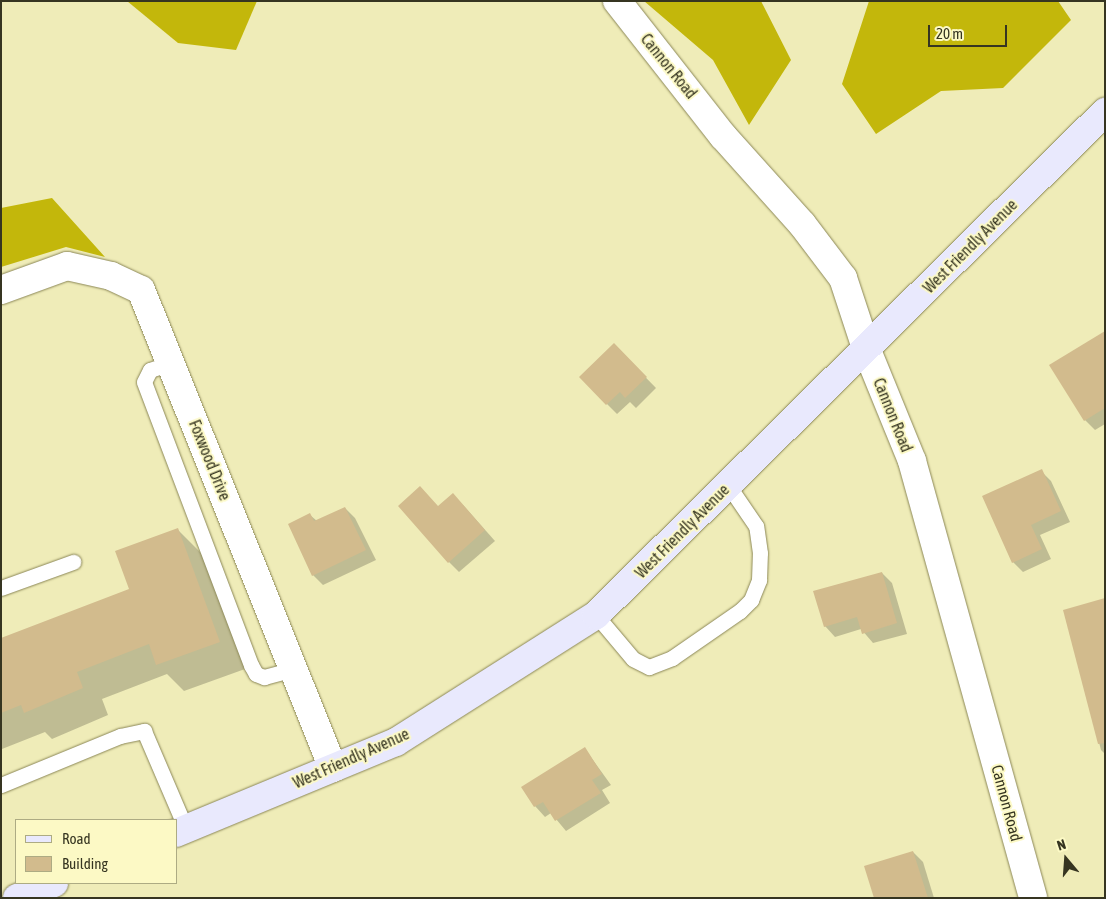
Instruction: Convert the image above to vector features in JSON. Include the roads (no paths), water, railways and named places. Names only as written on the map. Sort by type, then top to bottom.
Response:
[{"type":"main road","name":"West Friendly Avenue","points":[[181,831],[396,742],[596,615],[1105,112]]},
{"type":"main road","points":[[17,898],[52,884]]},
{"type":"street","name":"Cannon Road","points":[[617,1],[723,136],[802,224],[843,278],[866,348],[912,461],[1033,898]]},
{"type":"street","name":"Foxwood Drive","points":[[1,290],[67,266],[112,276],[142,290],[333,768]]},
{"type":"lane","points":[[171,363],[150,370],[144,382],[251,665],[256,674],[264,677],[294,669]]},
{"type":"lane","points":[[596,615],[633,659],[649,667],[672,658],[740,611],[751,600],[759,580],[760,553],[756,526],[728,486]]},
{"type":"lane","points":[[1,588],[73,562]]},
{"type":"lane","points":[[1,785],[120,736],[144,730],[177,819]]}]
